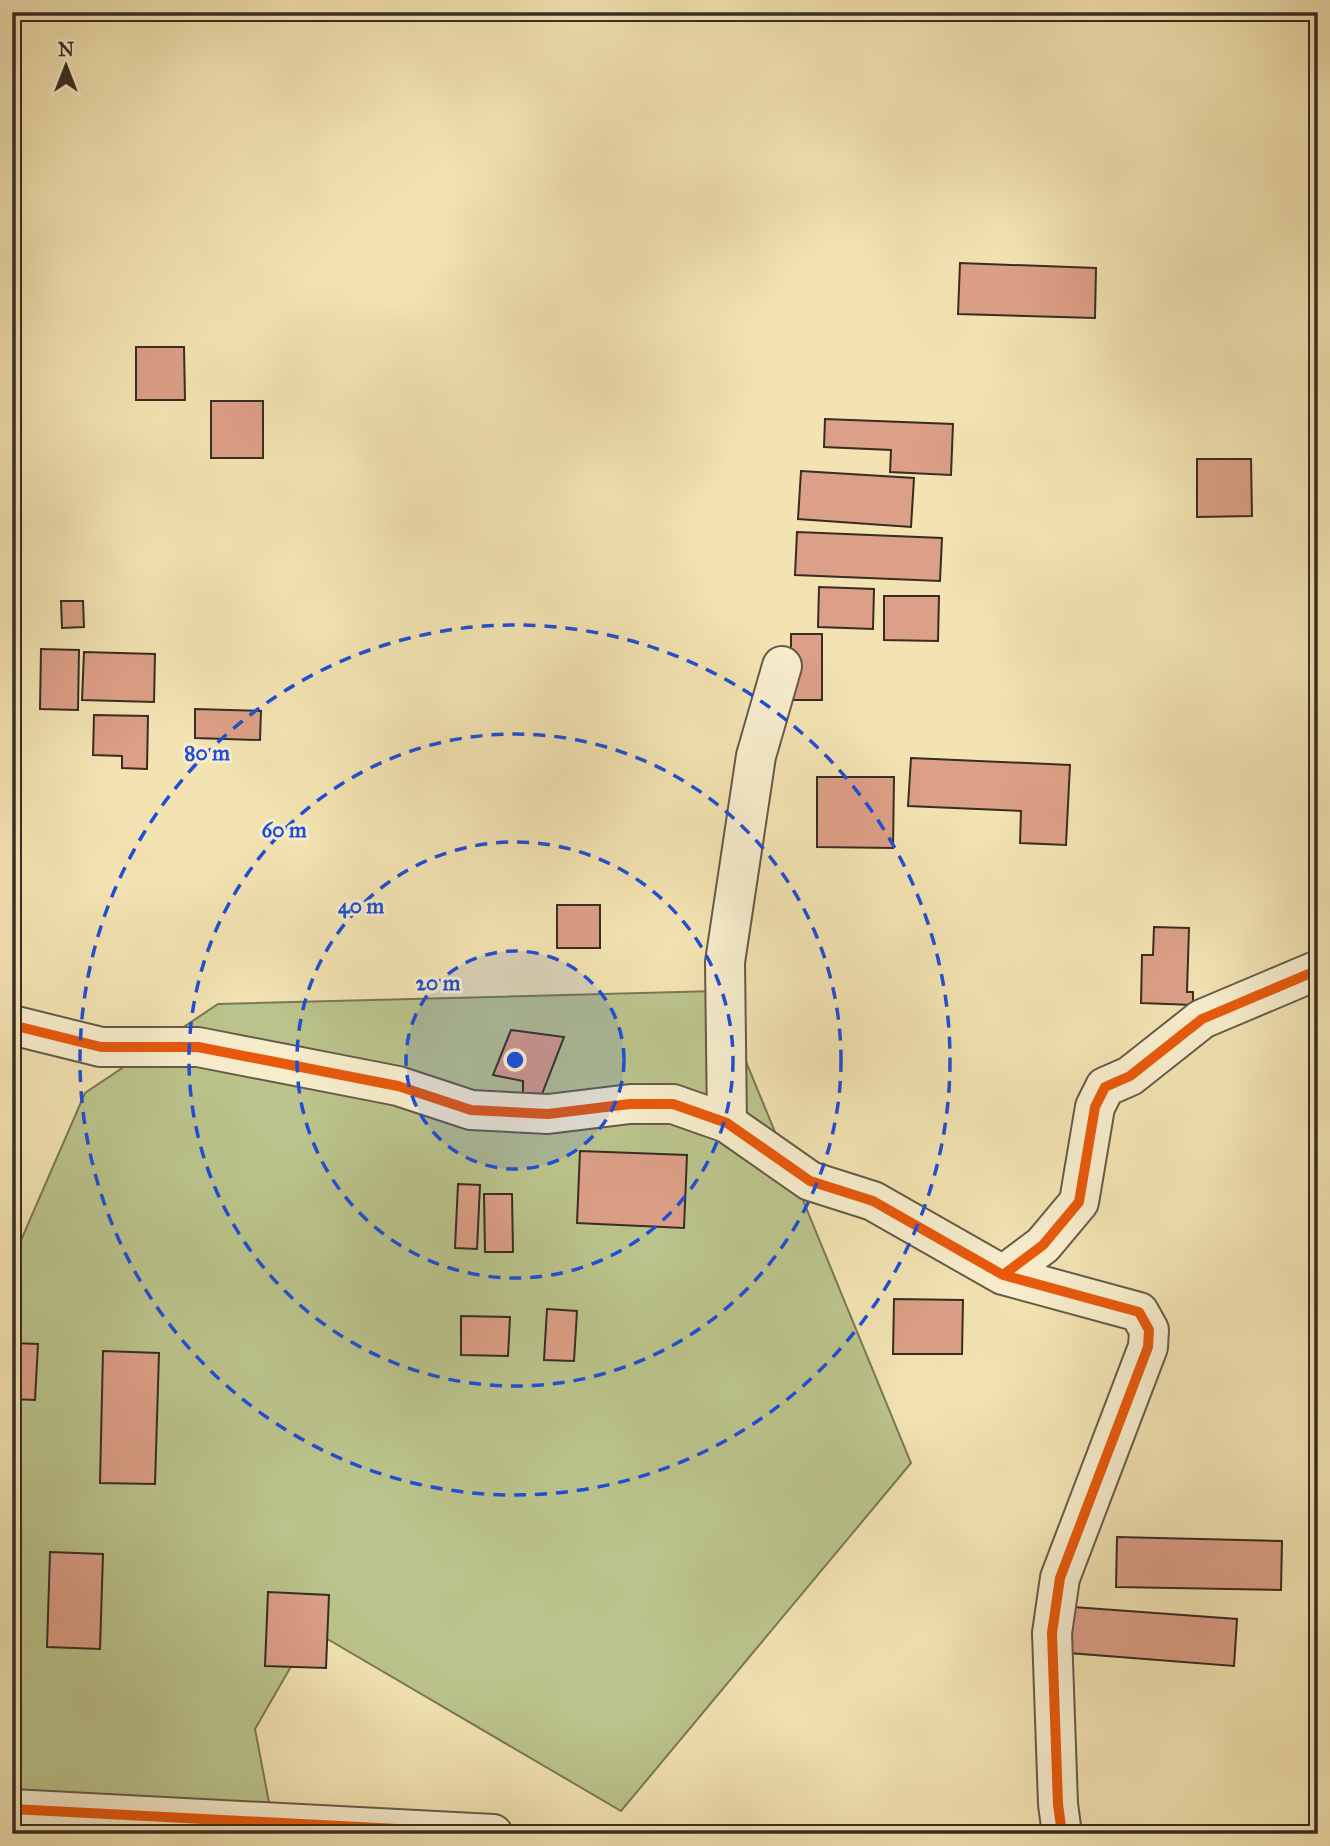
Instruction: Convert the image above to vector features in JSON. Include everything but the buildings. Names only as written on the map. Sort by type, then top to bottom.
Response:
[{"type":"street","points":[[727,1123],[725,962],[757,756],[782,666]]},
{"type":"street","points":[[1003,1275],[1043,1245],[1079,1202],[1095,1107],[1105,1087],[1130,1076],[1202,1019],[1318,970]]},
{"type":"street","points":[[12,1025],[101,1047],[198,1047],[398,1086],[471,1110],[548,1114],[630,1104],[673,1104],[727,1123],[810,1181],[873,1201],[1003,1275],[1139,1312],[1149,1330],[1149,1347],[1060,1578],[1052,1633],[1058,1804],[1062,1834]]},
{"type":"street","points":[[12,1809],[493,1834]]},
{"type":"green space","points":[[717,991],[911,1463],[621,1811],[312,1630],[255,1729],[275,1834],[12,1834],[12,1261],[85,1093],[218,1004]]},
{"type":"cycle path","points":[[1003,1275],[1043,1245],[1079,1202],[1095,1107],[1105,1087],[1130,1076],[1202,1019],[1318,970]]},
{"type":"cycle path","points":[[12,1025],[101,1047],[198,1047],[398,1086],[471,1110],[548,1114],[630,1104],[673,1104],[727,1123],[810,1181],[873,1201],[1003,1275],[1139,1312],[1149,1330],[1148,1347],[1060,1578],[1052,1633],[1058,1804],[1062,1834]]},
{"type":"cycle path","points":[[12,1809],[493,1834]]}]
